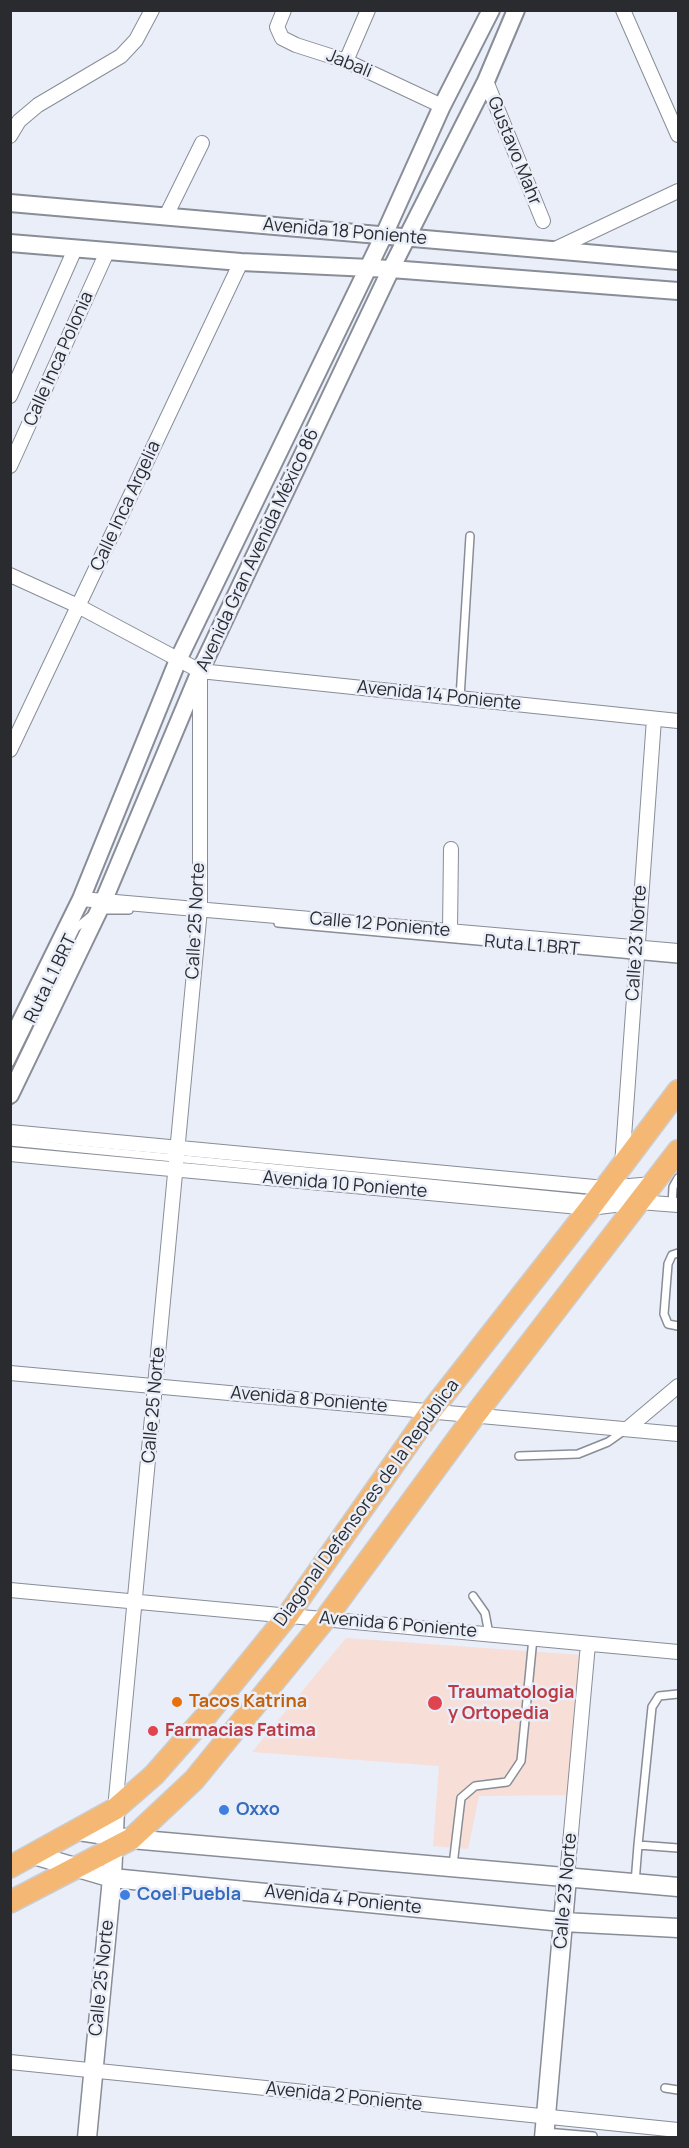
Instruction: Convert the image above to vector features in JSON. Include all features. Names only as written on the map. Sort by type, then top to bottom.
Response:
[{"type":"main road","name":"Diagonal Defensores de la República","points":[[10,1867],[79,1831],[115,1809],[154,1774],[288,1615],[430,1411],[598,1199],[678,1091]]},
{"type":"main road","name":"Diagonal Defensores de la República","points":[[10,1902],[76,1868],[119,1842],[194,1780],[326,1618],[474,1415],[657,1189],[678,1151]]},
{"type":"main road","name":"Calle 25 Norte","points":[[87,2138],[112,1878],[119,1842],[115,1809]]},
{"type":"main road","points":[[79,1831],[119,1842],[453,1867],[678,1887]]},
{"type":"main road","name":"Avenida 4 Poniente","points":[[34,1855],[112,1878],[563,1922],[678,1928]]},
{"type":"main road","name":"Calle 23 Norte","points":[[545,2129],[567,1877]]},
{"type":"street","name":"Jabali","points":[[284,10],[277,27],[282,38],[296,45],[346,60],[442,106]]},
{"type":"street","points":[[346,60],[368,10]]},
{"type":"street","name":"Avenida Gran Avenida México 86","points":[[10,1043],[81,899],[178,660],[384,235],[442,106],[491,10]]},
{"type":"street","name":"Avenida Gran Avenida México 86","points":[[10,1095],[100,906],[200,671],[406,238],[486,81],[516,10]]},
{"type":"street","points":[[623,10],[678,135]]},
{"type":"street","points":[[10,136],[19,121],[38,105],[121,56],[136,40],[149,12]]},
{"type":"street","name":"Gustavo Mahr","points":[[486,81],[543,221]]},
{"type":"street","points":[[166,216],[202,143]]},
{"type":"street","points":[[555,249],[678,191]]},
{"type":"street","name":"Avenida 18 Poniente","points":[[10,203],[678,261]]},
{"type":"street","name":"Avenida 18 Poniente","points":[[10,243],[241,262],[391,269],[678,291]]},
{"type":"street","name":"Calle Inca Polonia","points":[[10,396],[75,249]]},
{"type":"street","name":"Calle Inca Polonia","points":[[10,466],[107,252]]},
{"type":"street","name":"Calle Inca Argelia","points":[[10,750],[241,262]]},
{"type":"street","points":[[10,575],[78,606],[200,671]]},
{"type":"street","name":"Avenida 14 Poniente","points":[[200,671],[678,721]]},
{"type":"street","name":"Calle 25 Norte","points":[[115,1809],[199,913],[200,671]]},
{"type":"street","name":"Calle 23 Norte","points":[[621,1167],[654,719]]},
{"type":"street","points":[[450,931],[451,849]]},
{"type":"street","name":"Calle 12 Poniente","points":[[81,899],[100,906],[450,931],[637,951],[678,951]]},
{"type":"street","name":"Avenida 10 Poniente","points":[[10,1132],[177,1158],[598,1199],[657,1189]]},
{"type":"street","name":"Avenida 10 Poniente","points":[[10,1154],[177,1158],[598,1199],[657,1189]]},
{"type":"street","name":"Avenida 10 Poniente","points":[[657,1189],[675,1205]]},
{"type":"street","name":"Avenida 8 Poniente","points":[[10,1373],[678,1434]]},
{"type":"street","points":[[627,1429],[678,1386]]},
{"type":"street","name":"Avenida 6 Poniente","points":[[10,1590],[678,1652]]},
{"type":"street","name":"Calle 23 Norte","points":[[567,1877],[588,1644]]},
{"type":"street","name":"Avenida 4 Poniente","points":[[10,1852],[34,1855]]},
{"type":"street","name":"Avenida 2 Poniente","points":[[10,2062],[545,2129],[594,2132],[678,2130]]},
{"type":"lane","points":[[460,698],[470,536]]},
{"type":"lane","name":"Ruta L1 BRT","points":[[10,1063],[76,928],[100,906]]},
{"type":"lane","name":"Ruta L1 BRT","points":[[199,913],[637,951],[678,959]]},
{"type":"lane","points":[[657,1189],[678,1140]]},
{"type":"lane","points":[[10,1142],[177,1158]]},
{"type":"lane","points":[[657,1189],[678,1178]]},
{"type":"lane","points":[[657,1189],[675,1205]]},
{"type":"lane","points":[[678,1253],[672,1255],[668,1264],[664,1314],[668,1324],[678,1326]]},
{"type":"lane","points":[[519,1456],[578,1454],[609,1442],[627,1429]]},
{"type":"lane","points":[[473,1596],[485,1613],[489,1634]]},
{"type":"lane","points":[[453,1867],[461,1798],[475,1786],[507,1782],[521,1761],[533,1638]]},
{"type":"lane","points":[[635,1883],[652,1707],[659,1696],[678,1694]]},
{"type":"lane","points":[[638,1845],[678,1848]]},
{"type":"lane","points":[[665,2088],[678,2090]]},
{"type":"shaded area","name":"Traumatologia y Ortopedia","points":[[346,1638],[581,1655],[570,1795],[479,1796],[468,1849],[433,1846],[439,1766],[252,1752]]},
{"type":"place","name":"Tacos Katrina","points":[[177,1702]]},
{"type":"place","name":"Traumatologia y Ortopedia","points":[[435,1703]]},
{"type":"place","name":"Farmacias Fatima","points":[[153,1731]]},
{"type":"place","name":"Oxxo","points":[[224,1810]]},
{"type":"place","name":"Coel Puebla","points":[[125,1895]]}]
